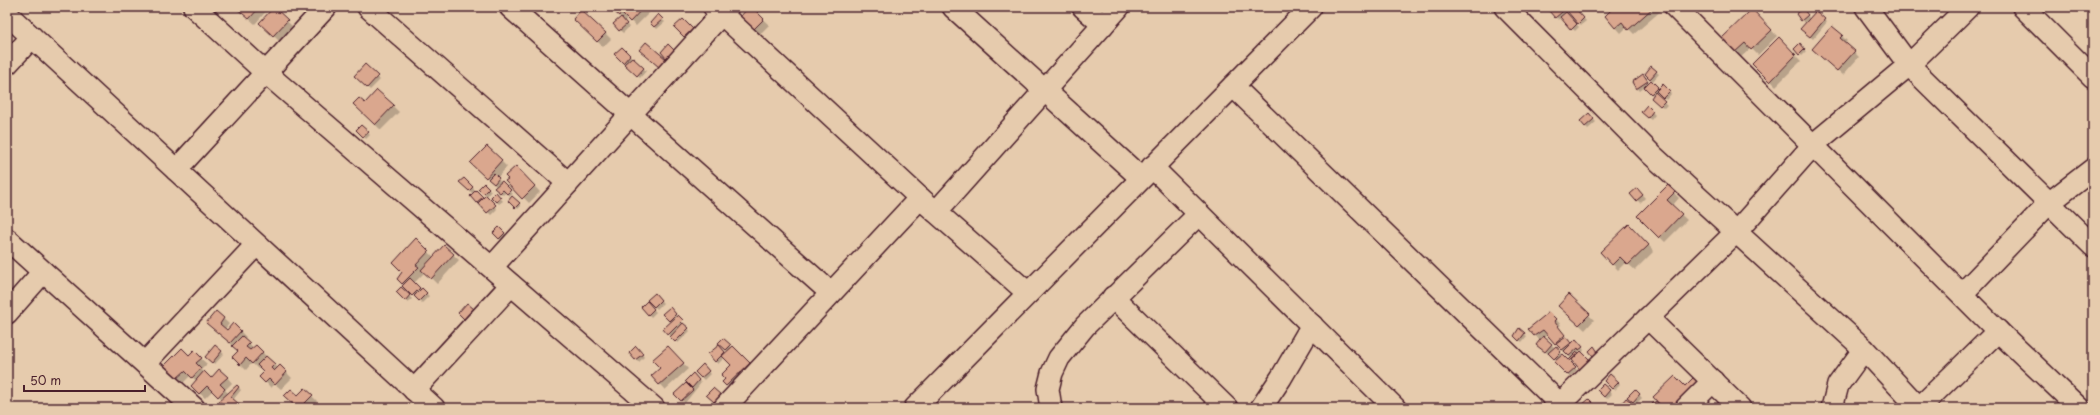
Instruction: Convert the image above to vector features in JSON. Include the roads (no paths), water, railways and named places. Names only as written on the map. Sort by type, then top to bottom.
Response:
[{"type":"street","points":[[194,7],[265,72],[654,408]]},
{"type":"street","points":[[176,170],[326,7]]},
{"type":"street","points":[[368,7],[568,183]]},
{"type":"street","points":[[510,7],[831,293]]},
{"type":"street","points":[[954,7],[1045,89],[1199,214],[1395,408]]},
{"type":"street","points":[[1083,7],[1103,25]]},
{"type":"street","points":[[936,212],[1119,7]]},
{"type":"street","points":[[915,408],[1311,7]]},
{"type":"street","points":[[1505,7],[1652,155],[1737,231],[1864,349],[1919,408],[1998,331]]},
{"type":"street","points":[[1675,7],[1814,144],[1998,331],[2079,408]]},
{"type":"street","points":[[1866,7],[1909,66],[2093,246]]},
{"type":"street","points":[[1233,86],[1562,406],[1648,318],[1737,231],[1814,144],[1909,66],[1968,7]]},
{"type":"street","points":[[2022,7],[2093,77]]},
{"type":"street","points":[[492,267],[631,114],[721,9],[920,198],[1028,293]]},
{"type":"street","points":[[7,14],[434,408]]},
{"type":"street","points":[[7,64],[32,37]]},
{"type":"street","points":[[1962,294],[2049,203],[2093,169]]},
{"type":"street","points":[[724,408],[920,198]]},
{"type":"street","points":[[1051,408],[1048,389],[1052,373],[1059,358],[1085,326],[1113,297],[1199,214]]},
{"type":"street","points":[[7,239],[194,408]]},
{"type":"street","points":[[145,363],[256,245]]},
{"type":"street","points":[[7,313],[43,272]]},
{"type":"street","points":[[414,390],[511,285]]},
{"type":"street","points":[[1113,297],[1227,408]]},
{"type":"street","points":[[1648,318],[1740,408]]},
{"type":"street","points":[[1261,408],[1312,326]]},
{"type":"street","points":[[1832,408],[1838,385],[1864,349]]},
{"type":"street","points":[[1686,408],[1713,381]]}]
